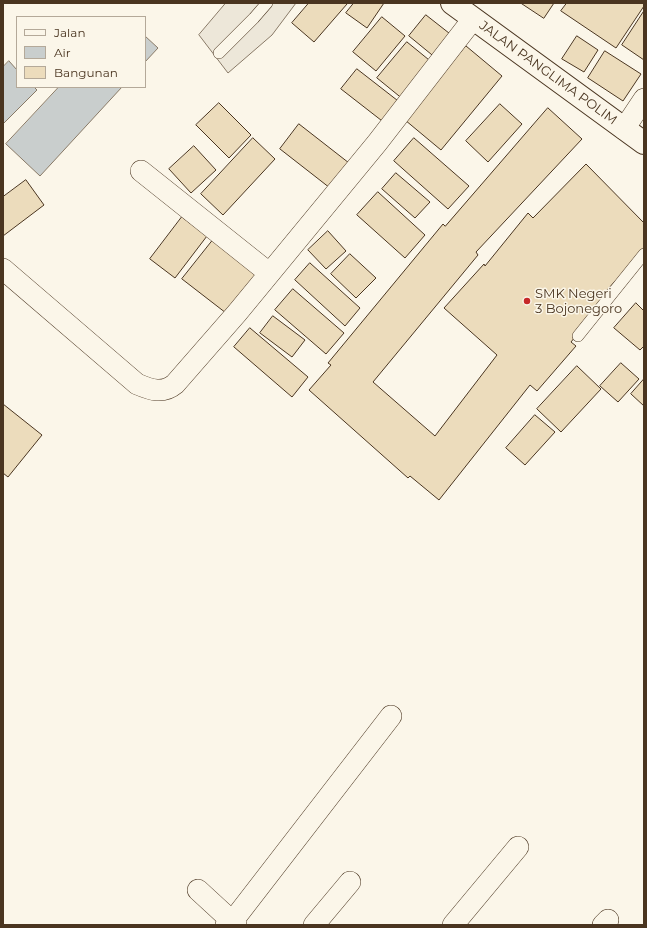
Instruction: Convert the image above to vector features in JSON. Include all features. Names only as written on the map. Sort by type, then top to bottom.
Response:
[{"type":"main road","name":"JALAN PANGLIMA POLIM","points":[[452,3],[644,143]]},
{"type":"street","points":[[3,269],[137,384],[153,390],[162,391],[169,389],[237,313],[377,143],[473,19]]},
{"type":"street","points":[[624,129],[644,99]]},
{"type":"street","points":[[142,171],[212,226],[269,274]]},
{"type":"street","points":[[198,890],[231,924],[391,716]]},
{"type":"street","points":[[453,925],[518,848]]},
{"type":"street","points":[[314,925],[350,882]]},
{"type":"lane","points":[[218,53],[268,3]]},
{"type":"lane","points":[[578,336],[644,254]]},
{"type":"shaded area","points":[[226,3],[296,3],[272,35],[228,73],[199,35]]},
{"type":"water","points":[[146,37],[158,48],[146,61]]},
{"type":"water","points":[[9,61],[16,69],[16,88],[35,88],[37,90],[3,124],[3,67]]},
{"type":"water","points":[[58,88],[121,88],[40,176],[6,144]]},
{"type":"building","points":[[309,3],[347,4],[314,42],[292,23]]},
{"type":"building","points":[[354,3],[384,3],[367,28],[346,13]]},
{"type":"building","points":[[521,3],[554,3],[544,18]]},
{"type":"building","points":[[567,3],[644,3],[644,6],[616,48],[561,11]]},
{"type":"building","points":[[644,11],[644,60],[622,45]]},
{"type":"building","points":[[426,15],[454,37],[437,59],[409,36]]},
{"type":"building","points":[[382,17],[405,36],[376,71],[353,52]]},
{"type":"building","points":[[577,36],[598,50],[584,72],[562,59]]},
{"type":"building","points":[[407,42],[434,64],[404,100],[377,78]]},
{"type":"building","points":[[466,46],[502,76],[441,150],[405,120]]},
{"type":"building","points":[[605,51],[641,74],[623,101],[588,78]]},
{"type":"building","points":[[357,69],[402,104],[386,124],[341,89]]},
{"type":"building","points":[[219,103],[251,135],[229,158],[196,125]]},
{"type":"building","points":[[500,104],[522,124],[488,162],[466,141]]},
{"type":"building","name":"SMK Negeri 3 Bojonegoro","points":[[548,108],[582,139],[476,252],[478,255],[373,382],[435,436],[497,355],[444,308],[484,264],[485,266],[528,213],[533,218],[586,164],[644,223],[644,250],[607,290],[610,293],[571,342],[576,346],[537,391],[530,385],[439,500],[410,476],[408,478],[309,390],[331,365],[328,363],[443,224],[445,226]]},
{"type":"building","points":[[299,124],[349,163],[330,188],[280,149]]},
{"type":"building","points":[[253,138],[275,159],[223,215],[201,194]]},
{"type":"building","points":[[414,138],[469,186],[448,209],[394,161]]},
{"type":"building","points":[[194,146],[216,170],[191,193],[169,169]]},
{"type":"building","points":[[396,173],[430,202],[415,218],[382,189]]},
{"type":"building","points":[[26,180],[44,205],[3,236],[3,197]]},
{"type":"building","points":[[378,192],[425,235],[405,258],[357,215]]},
{"type":"building","points":[[182,217],[207,236],[175,278],[150,259]]},
{"type":"building","points":[[328,231],[346,251],[326,269],[308,250]]},
{"type":"building","points":[[213,240],[257,275],[226,313],[182,279]]},
{"type":"building","points":[[350,254],[376,278],[356,298],[331,274]]},
{"type":"building","points":[[310,263],[360,308],[345,326],[295,280]]},
{"type":"building","points":[[293,289],[344,333],[326,354],[275,310]]},
{"type":"building","points":[[636,303],[644,311],[644,346],[640,350],[614,328]]},
{"type":"building","points":[[273,316],[305,340],[292,357],[260,333]]},
{"type":"building","points":[[250,328],[308,377],[292,397],[234,347]]},
{"type":"building","points":[[621,363],[639,379],[618,402],[600,386]]},
{"type":"building","points":[[577,366],[601,389],[561,432],[537,409]]},
{"type":"building","points":[[644,379],[644,406],[631,394]]},
{"type":"building","points":[[3,404],[42,435],[8,477],[3,473]]},
{"type":"building","points":[[535,415],[555,432],[525,465],[506,448]]},
{"type":"place","name":"SMK Negeri 3 Bojonegoro","points":[[527,301]]}]
